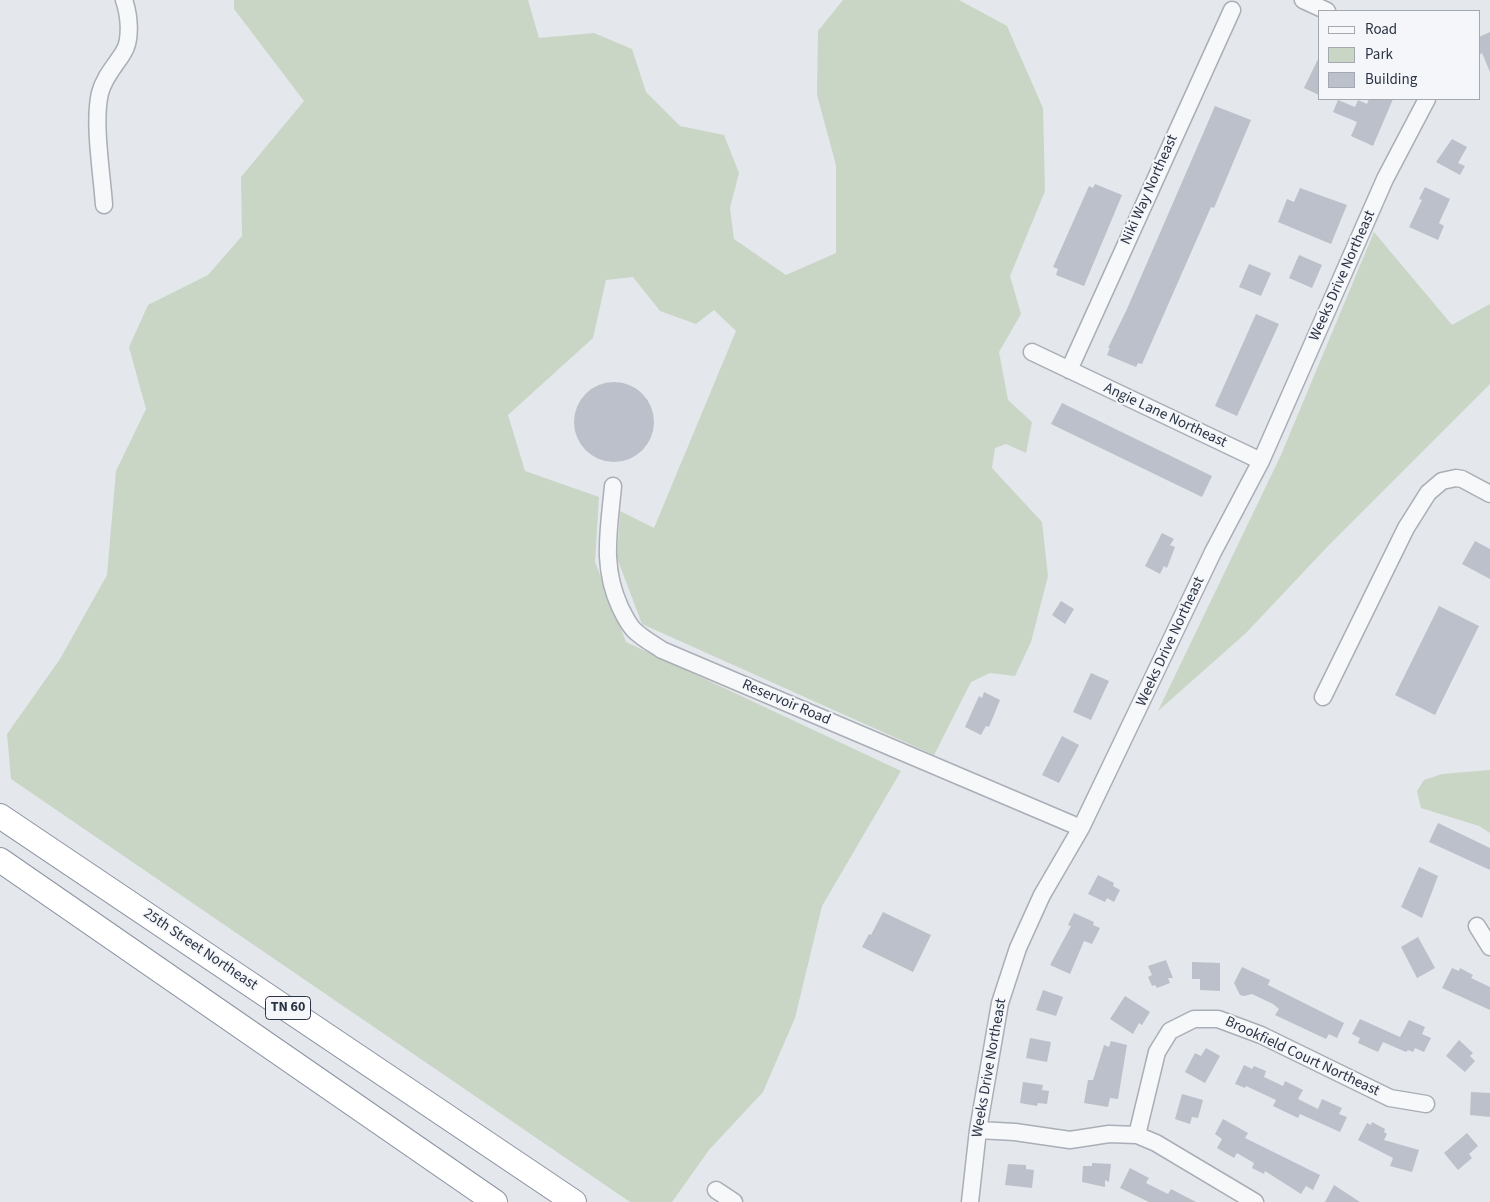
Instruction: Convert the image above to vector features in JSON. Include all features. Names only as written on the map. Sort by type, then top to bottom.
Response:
[{"type":"highway","name":"25th Street Northeast","points":[[0,816],[574,1202]]},
{"type":"highway","name":"TN 60","points":[[0,860],[495,1202]]},
{"type":"street","points":[[104,205],[99,123],[100,94],[107,76],[125,51],[128,18],[124,0]]},
{"type":"street","points":[[1302,0],[1325,10]]},
{"type":"street","name":"Niki Way Northeast","points":[[1069,370],[1232,10]]},
{"type":"street","name":"Weeks Drive Northeast","points":[[970,1202],[978,1130],[1000,1003],[1018,948],[1042,895],[1081,828],[1213,552],[1261,461],[1385,179],[1426,100]]},
{"type":"street","name":"Angie Lane Northeast","points":[[1032,352],[1261,461]]},
{"type":"street","points":[[1322,697],[1406,528],[1428,493],[1442,481],[1456,478],[1462,479],[1490,494]]},
{"type":"street","name":"Reservoir Road","points":[[613,486],[608,541],[609,577],[627,621],[633,630],[648,641],[662,650],[1081,828]]},
{"type":"street","points":[[1477,926],[1490,948]]},
{"type":"street","name":"Brookfield Court Northeast","points":[[1137,1135],[1157,1052],[1170,1031],[1194,1019],[1218,1019],[1261,1035],[1390,1098],[1426,1104]]},
{"type":"street","points":[[978,1130],[1015,1132],[1070,1140],[1109,1134],[1137,1135],[1156,1143],[1255,1202]]},
{"type":"street","points":[[716,1190],[734,1202]]},
{"type":"green space","points":[[234,0],[528,0],[539,38],[594,33],[632,49],[646,92],[680,126],[724,135],[739,173],[730,208],[734,239],[786,275],[836,253],[836,165],[817,95],[818,31],[843,0],[959,0],[1007,26],[1043,108],[1045,191],[1010,276],[1021,314],[999,352],[1008,400],[1032,422],[1026,453],[1006,444],[995,448],[992,468],[1042,522],[1048,576],[1031,642],[1015,676],[990,673],[971,682],[934,755],[642,624],[617,558],[620,511],[654,528],[736,331],[714,310],[696,324],[660,311],[633,277],[606,280],[593,338],[508,415],[525,471],[599,497],[595,562],[626,642],[901,771],[822,906],[795,1018],[763,1092],[709,1150],[672,1202],[630,1202],[11,779],[7,734],[60,659],[107,575],[116,471],[146,409],[129,347],[148,305],[208,275],[242,236],[241,177],[304,101],[234,9]]},
{"type":"green space","points":[[1374,232],[1452,325],[1490,304],[1490,384],[1328,546],[1246,633],[1158,711],[1281,455]]},
{"type":"green space","points":[[1490,770],[1490,833],[1479,826],[1421,808],[1417,791],[1424,780],[1442,774]]},
{"type":"building","points":[[1490,32],[1490,72],[1482,53],[1480,54],[1480,37]]},
{"type":"building","points":[[1318,59],[1318,95],[1304,88]]},
{"type":"building","points":[[1338,100],[1355,107],[1358,100],[1367,104],[1369,100],[1393,100],[1373,146],[1351,136],[1357,122],[1333,112]]},
{"type":"building","points":[[1215,106],[1251,120],[1214,208],[1211,207],[1142,364],[1138,363],[1136,367],[1107,355],[1110,348],[1108,348],[1127,309]]},
{"type":"building","points":[[1452,139],[1467,147],[1458,163],[1465,166],[1460,175],[1436,162]]},
{"type":"building","points":[[1095,184],[1122,195],[1084,286],[1056,275],[1058,269],[1053,267],[1089,186],[1093,188]]},
{"type":"building","points":[[1425,187],[1450,199],[1439,223],[1444,226],[1438,240],[1409,227],[1422,200],[1419,199]]},
{"type":"building","points":[[1300,188],[1347,205],[1331,244],[1278,222],[1287,199],[1294,202]]},
{"type":"building","points":[[1299,255],[1322,265],[1312,288],[1289,278]]},
{"type":"building","points":[[1249,264],[1271,273],[1261,296],[1239,287]]},
{"type":"building","points":[[1256,314],[1279,324],[1237,416],[1215,406]]},
{"type":"building","points":[[614,382],[629,385],[642,394],[651,407],[654,422],[651,437],[642,450],[629,459],[614,462],[599,459],[586,450],[577,437],[574,422],[577,407],[586,394],[599,385]]},
{"type":"building","points":[[1062,403],[1212,476],[1202,497],[1051,424]]},
{"type":"building","points":[[1162,533],[1174,539],[1170,545],[1175,547],[1167,568],[1164,566],[1160,574],[1145,566]]},
{"type":"building","points":[[1475,541],[1490,549],[1490,579],[1462,564]]},
{"type":"building","points":[[1061,601],[1074,609],[1065,624],[1052,615]]},
{"type":"building","points":[[1439,606],[1479,626],[1435,715],[1395,695]]},
{"type":"building","points":[[1091,673],[1109,681],[1091,720],[1073,712]]},
{"type":"building","points":[[984,692],[1000,700],[989,727],[986,726],[981,735],[965,727],[979,696],[982,698]]},
{"type":"building","points":[[1062,736],[1079,745],[1059,783],[1042,775]]},
{"type":"building","points":[[1438,823],[1490,848],[1490,870],[1429,842]]},
{"type":"building","points":[[1419,867],[1438,876],[1422,918],[1401,907]]},
{"type":"building","points":[[1098,875],[1114,883],[1113,886],[1120,890],[1114,902],[1107,898],[1105,902],[1088,894]]},
{"type":"building","points":[[883,912],[931,935],[913,972],[862,947],[869,934],[871,935]]},
{"type":"building","points":[[1074,913],[1094,922],[1093,925],[1100,928],[1092,944],[1084,941],[1070,974],[1050,965],[1071,926],[1068,925]]},
{"type":"building","points":[[1418,937],[1435,968],[1417,978],[1401,947]]},
{"type":"building","points":[[1166,960],[1173,978],[1168,978],[1170,983],[1157,988],[1155,985],[1152,986],[1148,977],[1152,975],[1148,966]]},
{"type":"building","points":[[1192,962],[1220,963],[1220,991],[1200,990],[1200,979],[1192,979]]},
{"type":"building","points":[[1242,967],[1270,980],[1268,985],[1344,1023],[1337,1038],[1329,1034],[1326,1039],[1275,1015],[1279,1009],[1252,994],[1240,995],[1234,983]]},
{"type":"building","points":[[1452,968],[1459,971],[1460,968],[1473,975],[1471,978],[1490,987],[1490,1010],[1442,988]]},
{"type":"building","points":[[1043,990],[1063,997],[1056,1016],[1036,1010]]},
{"type":"building","points":[[1125,996],[1150,1012],[1142,1025],[1139,1023],[1133,1034],[1110,1019]]},
{"type":"building","points":[[1360,1019],[1400,1037],[1409,1020],[1425,1027],[1422,1034],[1431,1038],[1424,1052],[1415,1048],[1413,1052],[1408,1050],[1406,1052],[1383,1042],[1378,1052],[1358,1043],[1360,1038],[1352,1034]]},
{"type":"building","points":[[1030,1038],[1051,1042],[1047,1062],[1026,1058]]},
{"type":"building","points":[[1459,1040],[1473,1053],[1470,1056],[1475,1061],[1465,1072],[1446,1056]]},
{"type":"building","points":[[1111,1041],[1127,1045],[1118,1099],[1110,1098],[1108,1107],[1084,1103],[1088,1080],[1093,1080],[1104,1045],[1109,1047]]},
{"type":"building","points":[[1206,1048],[1220,1056],[1205,1083],[1185,1072],[1195,1053],[1201,1056]]},
{"type":"building","points":[[1244,1065],[1252,1069],[1254,1066],[1266,1071],[1264,1077],[1283,1086],[1285,1081],[1303,1090],[1298,1099],[1318,1109],[1322,1099],[1342,1108],[1339,1114],[1347,1117],[1340,1132],[1300,1114],[1298,1118],[1273,1106],[1276,1100],[1246,1086],[1245,1088],[1235,1084]]},
{"type":"building","points":[[1023,1082],[1043,1085],[1042,1090],[1049,1091],[1047,1104],[1038,1103],[1037,1106],[1020,1103]]},
{"type":"building","points":[[1471,1092],[1490,1093],[1490,1117],[1470,1115]]},
{"type":"building","points":[[1182,1094],[1203,1100],[1198,1118],[1192,1117],[1190,1124],[1175,1119]]},
{"type":"building","points":[[1223,1119],[1248,1133],[1245,1138],[1320,1175],[1313,1190],[1306,1186],[1301,1194],[1265,1171],[1264,1174],[1252,1168],[1254,1163],[1237,1153],[1234,1158],[1217,1148],[1222,1139],[1215,1134]]},
{"type":"building","points":[[1372,1122],[1385,1129],[1384,1132],[1387,1134],[1384,1140],[1419,1150],[1412,1172],[1390,1166],[1393,1158],[1358,1140],[1367,1123],[1371,1125]]},
{"type":"building","points":[[1467,1133],[1478,1146],[1469,1154],[1472,1158],[1458,1170],[1444,1153]]},
{"type":"building","points":[[1092,1163],[1111,1164],[1109,1182],[1105,1180],[1105,1187],[1082,1182],[1083,1166],[1092,1166]]},
{"type":"building","points":[[1008,1164],[1026,1165],[1026,1169],[1034,1170],[1032,1188],[1005,1185]]},
{"type":"building","points":[[1130,1168],[1149,1178],[1146,1183],[1168,1194],[1171,1189],[1196,1202],[1149,1202],[1120,1188]]},
{"type":"building","points":[[1334,1185],[1360,1202],[1325,1202]]}]
